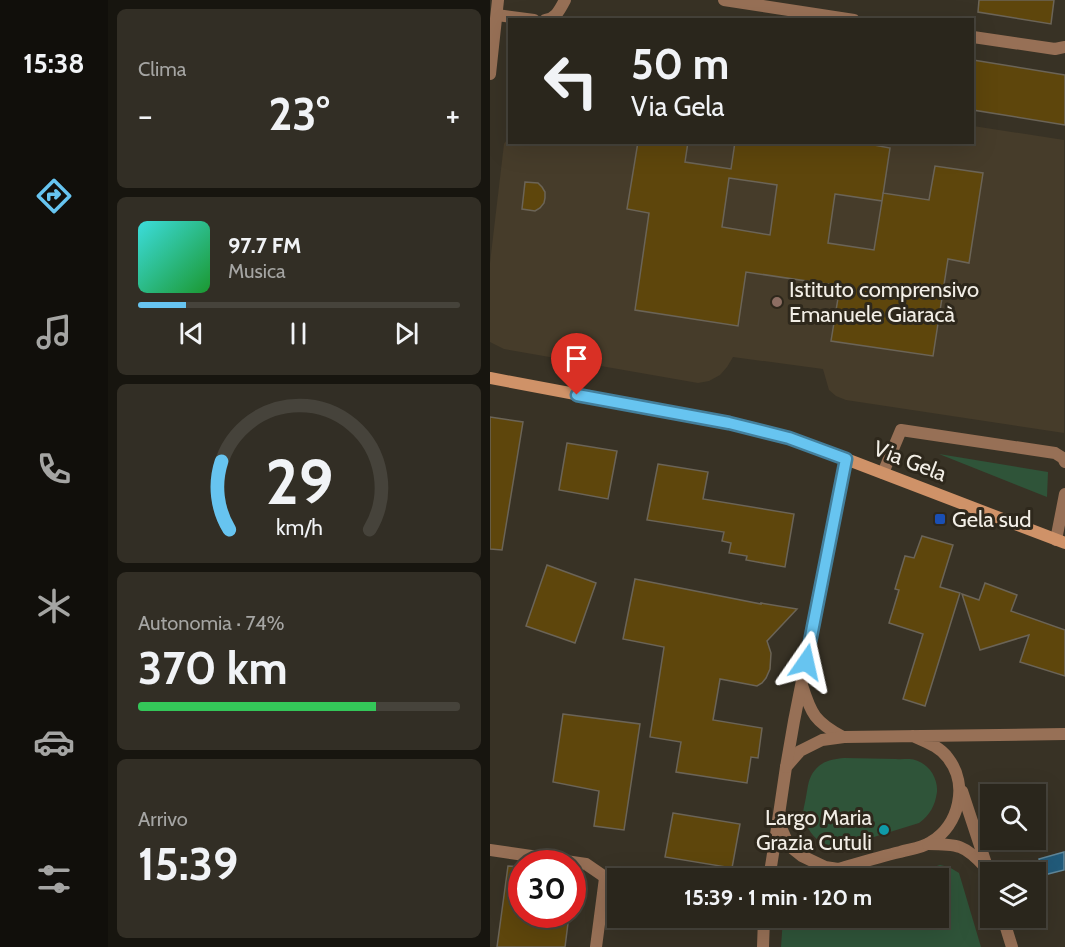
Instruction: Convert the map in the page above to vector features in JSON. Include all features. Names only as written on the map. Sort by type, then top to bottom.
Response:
[{"type":"street","points":[[490,74],[498,0]]},
{"type":"street","points":[[551,18],[558,13],[565,0]]},
{"type":"street","points":[[724,0],[841,18]]},
{"type":"street","points":[[497,15],[519,18]]},
{"type":"street","points":[[974,37],[1055,50],[1064,47]]},
{"type":"street","name":"Via Gela","points":[[490,378],[729,423],[789,438],[1060,542]]},
{"type":"street","points":[[883,473],[901,430],[1055,453],[1063,458],[1064,462]]},
{"type":"street","points":[[771,868],[801,684],[846,459]]},
{"type":"street","points":[[1060,542],[1064,494]]},
{"type":"street","points":[[801,684],[813,715],[831,731],[844,737]]},
{"type":"street","points":[[786,767],[800,751],[822,740],[844,737],[1064,734]]},
{"type":"street","points":[[913,736],[936,746],[949,758],[986,862]]},
{"type":"street","points":[[928,844],[942,835],[950,823],[958,807],[960,787]]},
{"type":"street","points":[[778,821],[792,848],[802,856],[832,868]]},
{"type":"street","points":[[842,868],[928,844],[948,844],[965,848],[973,853],[980,862]]},
{"type":"street","points":[[490,850],[586,864],[605,878],[596,947]]},
{"type":"street","points":[[763,947],[764,928]]},
{"type":"street","points":[[1006,928],[1012,947]]},
{"type":"shaded area","name":"Istituto comprensivo Emanuele Giaracà","points":[[974,126],[1064,140],[1064,433],[846,400],[829,390],[823,369],[733,357],[720,375],[709,381],[698,383],[504,349],[490,342],[490,263],[504,144],[508,138],[508,144],[974,144]]},
{"type":"green space","points":[[939,454],[1048,472],[1047,497]]},
{"type":"green space","points":[[844,758],[910,759],[920,762],[932,772],[936,782],[937,792],[931,810],[919,823],[848,845],[825,844],[816,838],[805,823],[803,810],[813,773],[821,764]]},
{"type":"green space","points":[[940,865],[949,867],[959,873],[981,947],[781,947],[782,928],[949,928],[949,868],[930,868]]},
{"type":"water","points":[[1064,852],[1064,870],[1046,874],[1046,862],[1040,862],[1039,859]]},
{"type":"building","points":[[979,0],[1054,0],[1051,24],[978,12]]},
{"type":"building","points":[[974,60],[1065,75],[1065,125],[974,110]]},
{"type":"building","points":[[638,144],[688,144],[685,162],[731,169],[735,144],[869,144],[890,148],[883,193],[929,200],[935,166],[983,173],[969,263],[948,259],[933,356],[831,341],[840,286],[746,272],[738,326],[635,310],[649,213],[627,209]],"holes":[[[729,178],[777,185],[770,235],[722,227]],[[835,194],[882,201],[874,250],[828,243]]]},
{"type":"building","points":[[525,182],[538,183],[545,192],[544,203],[535,211],[522,209]]},
{"type":"building","points":[[490,417],[523,422],[502,550],[490,549]]},
{"type":"building","points":[[567,443],[617,451],[608,499],[559,490]]},
{"type":"building","points":[[658,464],[708,472],[703,499],[794,514],[785,567],[746,560],[747,556],[729,553],[731,543],[722,541],[724,532],[647,520]]},
{"type":"building","points":[[922,536],[953,545],[940,587],[960,593],[925,706],[903,699],[923,634],[889,623],[899,590],[895,589],[905,556],[914,558]]},
{"type":"building","points":[[547,565],[596,583],[575,643],[526,626]]},
{"type":"building","points":[[635,579],[797,609],[767,641],[771,653],[770,669],[762,683],[757,686],[720,679],[713,720],[762,728],[758,758],[751,757],[747,783],[676,772],[681,742],[650,737],[664,647],[623,639]]},
{"type":"building","points":[[985,583],[1017,595],[1011,611],[1065,630],[1065,676],[1020,662],[1029,635],[980,650],[962,594],[979,600]]},
{"type":"building","points":[[563,714],[640,724],[624,830],[594,826],[599,791],[553,782]]},
{"type":"building","points":[[673,813],[740,824],[732,868],[665,857]]},
{"type":"building","points":[[508,866],[508,928],[567,928],[565,947],[497,947]]},
{"type":"place","name":"Istituto comprensivo Emanuele Giaracà","points":[[777,302]]},
{"type":"place","name":"Gela sud","points":[[940,519]]},
{"type":"place","name":"Largo Maria Grazia Cutuli","points":[[884,830]]},
{"type":"route","points":[[577,395],[729,423],[789,438],[846,459],[806,662]]}]
